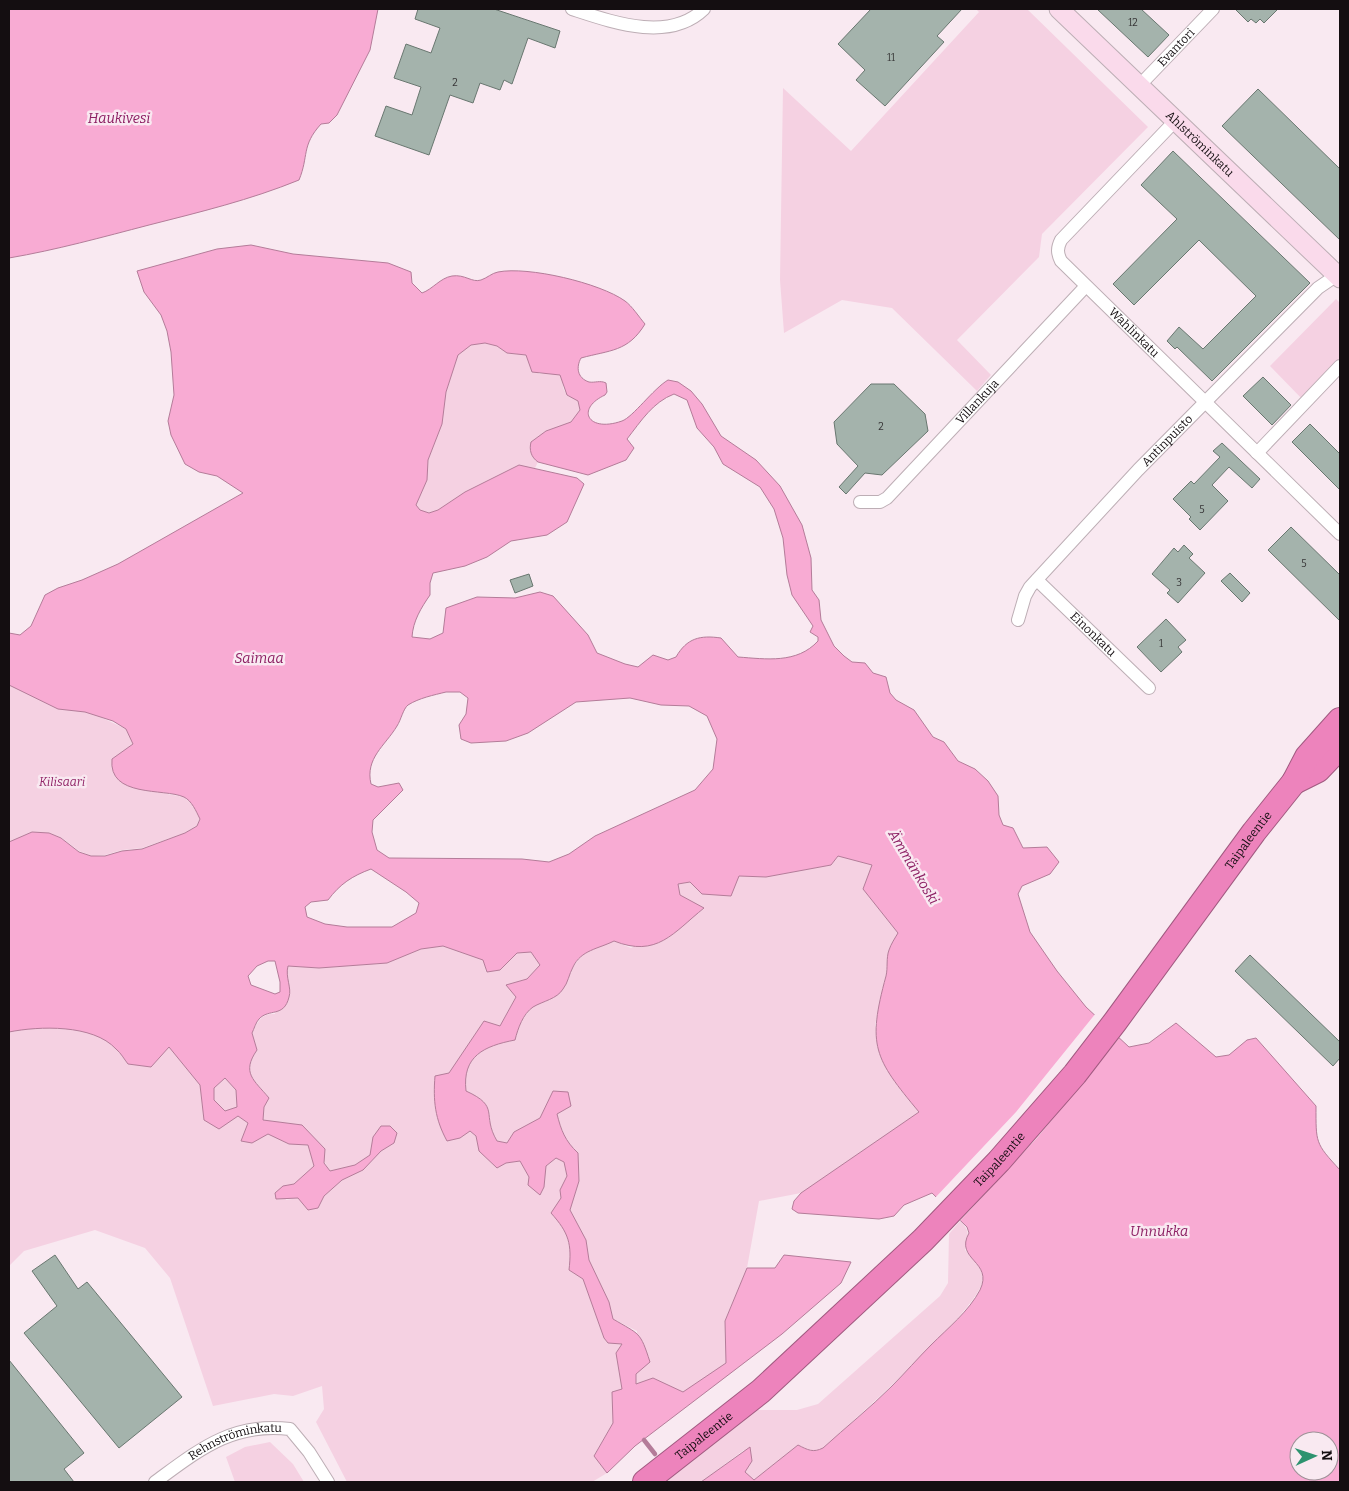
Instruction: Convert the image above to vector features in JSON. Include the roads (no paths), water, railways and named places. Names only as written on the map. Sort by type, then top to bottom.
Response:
[{"type":"highway","name":"Taipaleentie","points":[[645,1482],[761,1391],[938,1225],[1000,1161],[1075,1074],[1116,1022],[1254,832],[1294,782],[1307,757],[1340,720]]},
{"type":"highway","name":"Taipaleentie","points":[[1294,782],[1318,770],[1340,748]]},
{"type":"street","points":[[572,9],[618,23],[649,27],[683,22],[704,9]]},
{"type":"street","name":"Ahlströminkatu","points":[[1060,9],[1138,86],[1339,275]]},
{"type":"street","name":"Evantori","points":[[1138,86],[1213,9]]},
{"type":"street","name":"Wahlinkatu","points":[[1175,121],[1061,240],[1058,246],[1061,261],[1340,534]]},
{"type":"street","name":"Antinpuisto","points":[[1018,620],[1025,596],[1037,580],[1138,470],[1318,288],[1339,275]]},
{"type":"street","name":"Villankuja","points":[[860,502],[880,502],[887,498],[1086,286]]},
{"type":"street","points":[[1257,453],[1340,366]]},
{"type":"street","name":"Einonkatu","points":[[1037,580],[1149,688]]},
{"type":"street","name":"Rehnströminkatu","points":[[154,1482],[218,1439],[252,1428],[273,1427],[290,1428],[328,1482]]},
{"type":"water","name":"Haukivesi","points":[[9,9],[378,9],[370,50],[337,115],[329,123],[321,124],[311,139],[299,180],[262,194],[206,210],[79,243],[9,258]]},
{"type":"water","points":[[251,245],[293,254],[388,263],[411,272],[412,283],[422,293],[452,276],[461,276],[478,281],[498,272],[527,271],[582,282],[614,294],[630,306],[645,324],[639,333],[625,345],[610,351],[581,358],[579,361],[578,368],[582,378],[589,382],[606,383],[607,392],[590,407],[588,413],[590,418],[594,422],[601,424],[622,421],[632,414],[662,384],[668,380],[678,382],[691,391],[702,404],[721,436],[756,460],[780,486],[802,525],[811,558],[812,590],[819,600],[821,620],[834,646],[852,662],[865,663],[873,673],[886,677],[890,693],[896,700],[914,710],[933,737],[944,742],[958,761],[975,769],[988,781],[998,796],[999,815],[1003,825],[1013,828],[1023,848],[1047,847],[1059,862],[1050,874],[1022,886],[1018,894],[1030,932],[1057,971],[1086,1007],[1129,1047],[1149,1043],[1176,1023],[1216,1057],[1229,1055],[1247,1040],[1256,1038],[1316,1106],[1316,1128],[1321,1148],[1340,1170],[1340,1482],[701,1482],[750,1447],[752,1461],[745,1472],[754,1480],[798,1445],[810,1450],[823,1448],[884,1394],[958,1319],[975,1298],[983,1280],[979,1266],[966,1249],[969,1233],[967,1227],[932,1193],[904,1205],[894,1216],[879,1219],[798,1213],[792,1209],[794,1201],[801,1193],[919,1112],[892,1078],[884,1064],[876,1036],[880,1000],[887,973],[888,953],[898,933],[863,889],[872,865],[838,856],[831,865],[766,877],[739,876],[731,896],[702,894],[690,882],[678,884],[680,895],[704,908],[673,934],[653,945],[642,947],[614,941],[585,953],[576,961],[566,984],[560,992],[554,998],[533,1007],[526,1013],[519,1026],[515,1040],[504,1042],[485,1050],[477,1055],[468,1069],[466,1091],[477,1097],[487,1107],[490,1124],[497,1141],[507,1143],[514,1132],[540,1118],[553,1091],[568,1092],[571,1106],[557,1114],[564,1135],[578,1153],[579,1181],[570,1210],[586,1240],[589,1260],[609,1302],[613,1319],[634,1331],[641,1339],[647,1352],[650,1362],[636,1374],[636,1384],[653,1378],[683,1392],[726,1363],[725,1321],[747,1268],[775,1268],[784,1255],[851,1262],[841,1283],[782,1334],[635,1446],[607,1473],[594,1456],[613,1423],[612,1392],[622,1389],[616,1353],[622,1344],[608,1343],[604,1338],[583,1279],[569,1270],[570,1253],[568,1239],[562,1227],[551,1213],[561,1198],[560,1190],[567,1176],[564,1162],[556,1158],[546,1166],[544,1187],[540,1195],[528,1185],[529,1177],[520,1161],[506,1163],[497,1168],[479,1151],[476,1136],[470,1131],[460,1138],[447,1141],[436,1110],[434,1094],[435,1076],[449,1073],[484,1021],[500,1026],[516,997],[506,985],[527,979],[540,965],[531,952],[517,953],[500,970],[487,972],[483,960],[443,946],[421,949],[387,963],[319,968],[288,966],[287,974],[290,994],[287,1004],[284,1008],[259,1019],[252,1033],[257,1050],[250,1065],[251,1076],[269,1098],[264,1107],[263,1120],[302,1125],[325,1149],[324,1163],[330,1171],[355,1165],[370,1155],[373,1137],[381,1126],[390,1126],[397,1133],[394,1143],[381,1151],[363,1170],[342,1180],[324,1196],[318,1208],[308,1210],[298,1198],[276,1199],[275,1193],[283,1186],[294,1184],[314,1166],[308,1145],[289,1144],[268,1134],[252,1143],[241,1141],[248,1123],[238,1116],[219,1129],[204,1120],[200,1085],[169,1047],[151,1067],[128,1064],[118,1051],[106,1041],[80,1031],[50,1028],[9,1032],[9,842],[32,832],[49,833],[61,838],[79,852],[91,856],[105,856],[122,851],[142,849],[185,833],[197,826],[200,819],[192,804],[184,797],[139,789],[128,786],[119,780],[113,771],[112,759],[133,744],[126,729],[113,721],[85,712],[58,709],[9,685],[9,633],[20,635],[31,626],[45,595],[118,564],[243,493],[217,476],[199,472],[185,464],[171,435],[168,421],[174,395],[171,352],[167,331],[161,315],[144,292],[137,271],[217,249]],"holes":[[[485,343],[497,346],[507,353],[526,355],[532,372],[560,375],[567,395],[578,401],[580,410],[571,422],[546,431],[531,442],[531,453],[538,462],[588,475],[626,460],[634,448],[627,439],[654,407],[674,394],[687,400],[697,428],[714,447],[723,464],[760,487],[774,509],[783,538],[787,575],[792,595],[813,626],[810,632],[818,637],[818,641],[810,648],[791,657],[770,659],[738,657],[721,638],[700,638],[690,642],[676,657],[668,660],[653,655],[638,667],[597,653],[588,635],[553,596],[540,592],[515,598],[477,597],[446,608],[443,633],[430,639],[412,637],[418,615],[430,595],[430,583],[433,573],[465,566],[487,557],[511,541],[547,535],[567,522],[584,484],[577,478],[519,465],[465,492],[438,510],[429,513],[420,510],[416,505],[427,480],[428,460],[442,424],[446,392],[458,355],[471,345]],[[446,692],[460,692],[468,698],[466,714],[459,725],[461,739],[471,743],[506,741],[528,733],[576,702],[630,698],[661,705],[689,706],[707,716],[717,739],[713,769],[695,790],[595,836],[569,854],[549,862],[522,859],[389,858],[377,850],[372,832],[373,820],[403,790],[399,783],[378,787],[371,784],[370,775],[373,759],[397,726],[408,705],[417,700]],[[371,869],[419,903],[416,913],[392,927],[347,927],[325,924],[307,917],[305,907],[311,902],[328,900],[347,881]],[[268,961],[275,961],[280,982],[280,992],[275,994],[251,985],[248,976],[257,966]],[[225,1078],[236,1090],[237,1107],[225,1111],[214,1100],[214,1088]]]},
{"type":"waterway","points":[[644,1440],[655,1454]]},
{"type":"water label","name":"Saimaa","points":[[259,658]]},
{"type":"water label","name":"Ämmänkoski","points":[[914,867]]},
{"type":"water label","name":"Unnukka","points":[[1159,1231]]},
{"type":"park label","name":"Kilisaari","points":[[62,782]]}]
